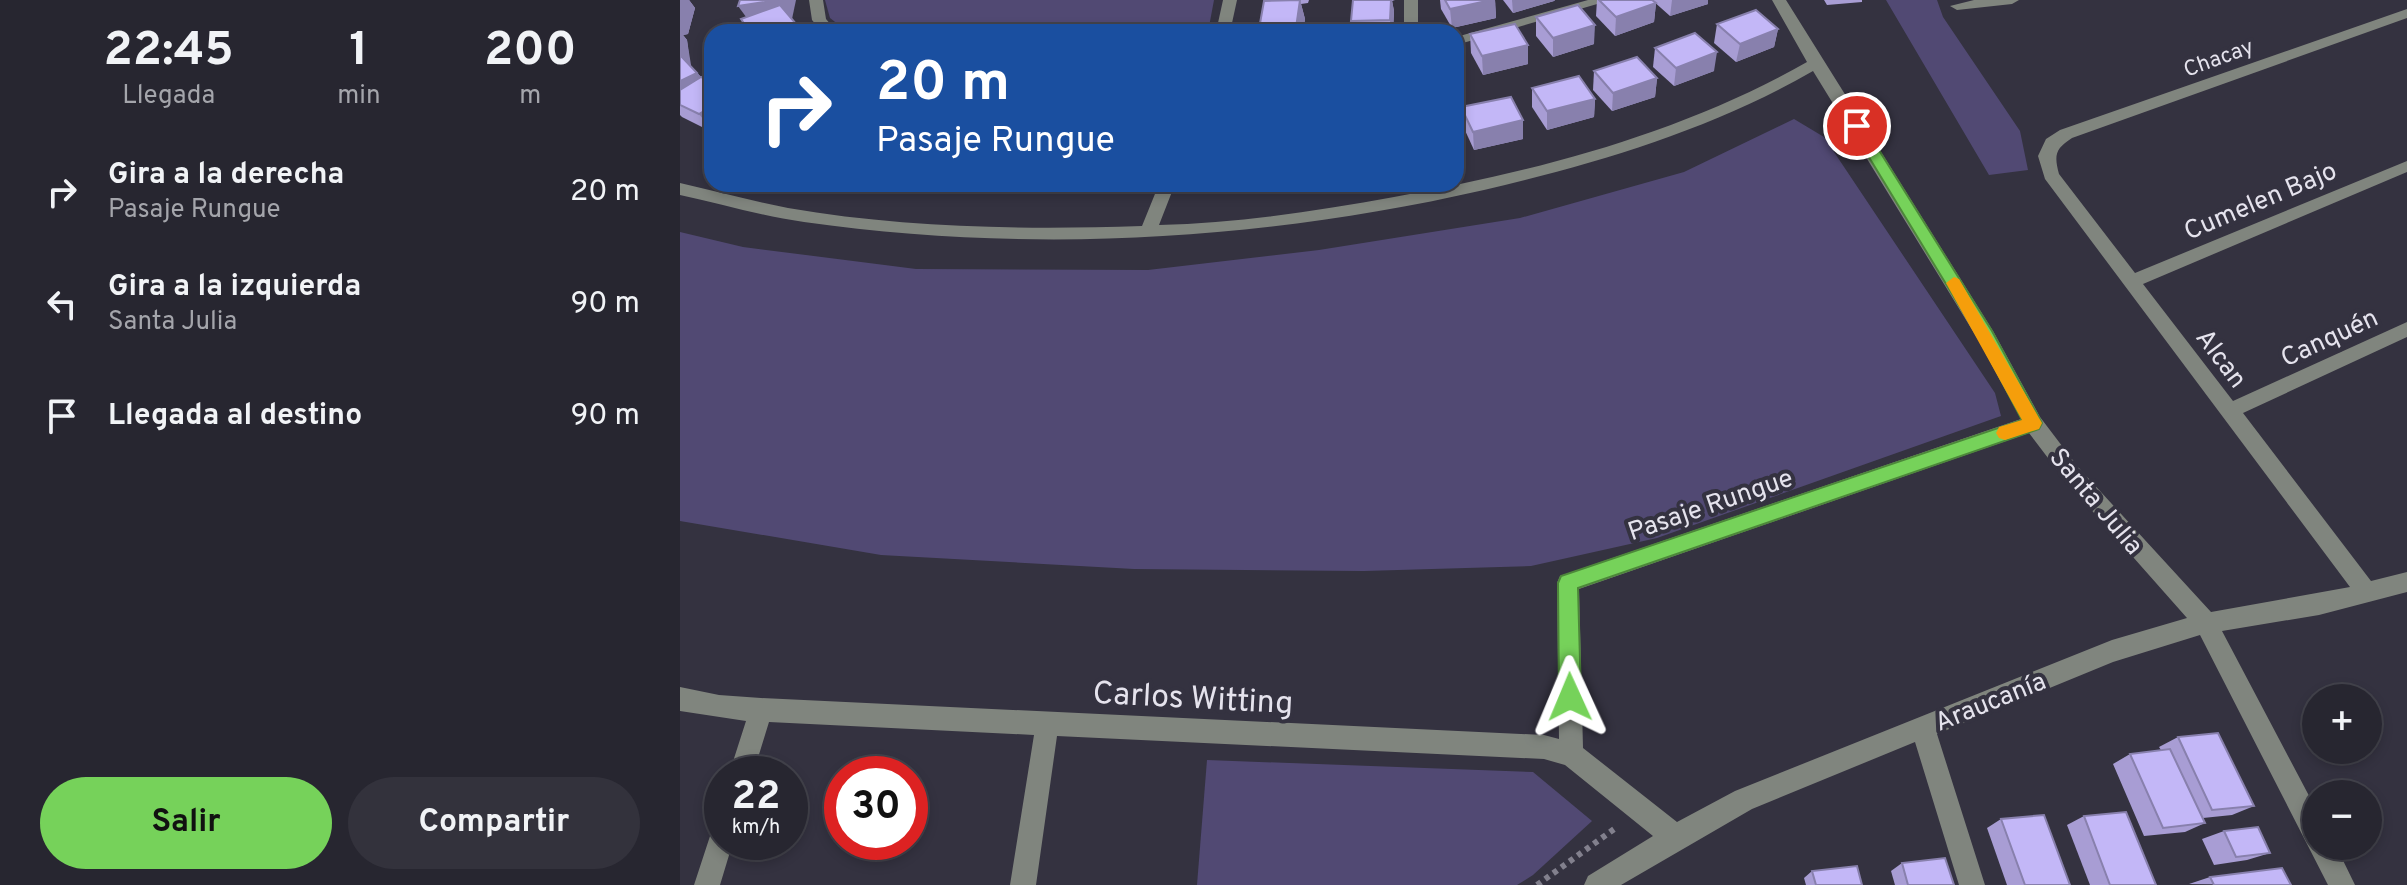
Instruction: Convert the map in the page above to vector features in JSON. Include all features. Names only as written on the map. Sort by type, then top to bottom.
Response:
[{"type":"street","points":[[816,0],[819,20],[823,24]]},
{"type":"street","points":[[1225,24],[1230,0]]},
{"type":"street","points":[[1411,0],[1411,24]]},
{"type":"street","points":[[1464,39],[1604,0]]},
{"type":"street","name":"Santa Julia","points":[[1779,0],[1986,336],[2033,423],[2071,473],[2206,623],[2302,808]]},
{"type":"street","points":[[1957,6],[2012,0]]},
{"type":"street","name":"Chacay","points":[[2048,148],[2066,134],[2407,13]]},
{"type":"street","points":[[1464,188],[1578,161],[1672,130],[1778,86],[1816,63]]},
{"type":"street","name":"Alcan","points":[[2048,148],[2046,156],[2051,175],[2368,594]]},
{"type":"street","name":"Cumelen Bajo","points":[[2132,281],[2407,166]]},
{"type":"street","points":[[680,189],[802,216],[924,230],[1054,235],[1218,228],[1346,212],[1444,192]]},
{"type":"street","points":[[1148,232],[1164,192]]},
{"type":"street","name":"Canquén","points":[[2229,411],[2407,329]]},
{"type":"street","name":"Pasaje Rungue","points":[[1571,754],[1568,583],[2033,423]]},
{"type":"street","name":"Araucanía","points":[[1597,885],[1675,837],[1744,800],[2112,651],[2206,623],[2368,594],[2407,582]]},
{"type":"street","name":"Carlos Witting","points":[[680,699],[761,710],[1544,747],[1571,754],[1675,837]]},
{"type":"street","points":[[747,756],[761,710]]},
{"type":"street","points":[[1023,885],[1047,725]]},
{"type":"street","points":[[1923,728],[1972,885]]},
{"type":"street","points":[[707,885],[715,860]]},
{"type":"street","points":[[2329,860],[2342,885]]},
{"type":"path","points":[[1537,885],[1640,810]]},
{"type":"shaded area","points":[[825,0],[1214,0],[1210,24],[838,24],[830,18]]},
{"type":"shaded area","points":[[1886,0],[1937,0],[1943,17],[2020,131],[2028,170],[1989,175]]},
{"type":"shaded area","points":[[1794,119],[1824,137],[1995,393],[2001,416],[1657,538],[1531,566],[1364,571],[1134,569],[881,555],[680,521],[680,232],[743,247],[916,269],[1148,270],[1319,250],[1520,218],[1684,172]]},
{"type":"shaded area","points":[[1207,760],[1533,772],[1592,821],[1533,875],[1517,885],[1197,885]]},
{"type":"building","points":[[740,0],[778,0],[738,6]]},
{"type":"building","points":[[1300,0],[1297,24],[1260,24],[1264,1]]},
{"type":"building","points":[[1353,0],[1391,0],[1390,20],[1351,21]]},
{"type":"building","points":[[1445,0],[1491,0],[1450,9]]},
{"type":"building","points":[[1599,0],[1652,0],[1656,3],[1616,17]]},
{"type":"building","points":[[780,5],[796,24],[744,24],[741,19]]},
{"type":"building","points":[[1578,5],[1595,25],[1553,38],[1536,17]]},
{"type":"building","points":[[1756,10],[1778,29],[1740,44],[1717,24]]},
{"type":"building","points":[[1515,24],[1528,45],[1482,56],[1470,34]]},
{"type":"building","points":[[1695,33],[1717,52],[1676,68],[1655,48]]},
{"type":"building","points":[[680,55],[697,73],[680,81]]},
{"type":"building","points":[[1637,57],[1657,78],[1613,93],[1594,71]]},
{"type":"building","points":[[1579,76],[1595,99],[1547,111],[1532,88]]},
{"type":"building","points":[[701,77],[704,78],[704,111],[699,114],[680,105],[680,90]]},
{"type":"building","points":[[1511,97],[1523,120],[1473,132],[1464,106]]},
{"type":"building","points":[[2218,733],[2254,806],[2212,810],[2178,737]]},
{"type":"building","points":[[2170,749],[2205,823],[2163,828],[2130,754]]},
{"type":"building","points":[[2126,812],[2156,885],[2110,885],[2084,816]]},
{"type":"building","points":[[2044,815],[2070,885],[2025,885],[2001,819]]},
{"type":"building","points":[[2258,827],[2270,853],[2236,857],[2224,831]]},
{"type":"building","points":[[1945,858],[1954,885],[1908,885],[1902,863]]},
{"type":"building","points":[[1857,866],[1862,885],[1816,885],[1812,871]]},
{"type":"building","points":[[2282,868],[2291,885],[2214,885],[2210,877]]},
{"type":"slow traffic","points":[[1954,283],[2033,423],[2005,433]]},
{"type":"route","points":[[1570,697],[1568,583],[2033,423],[1986,336],[1857,126]]}]
